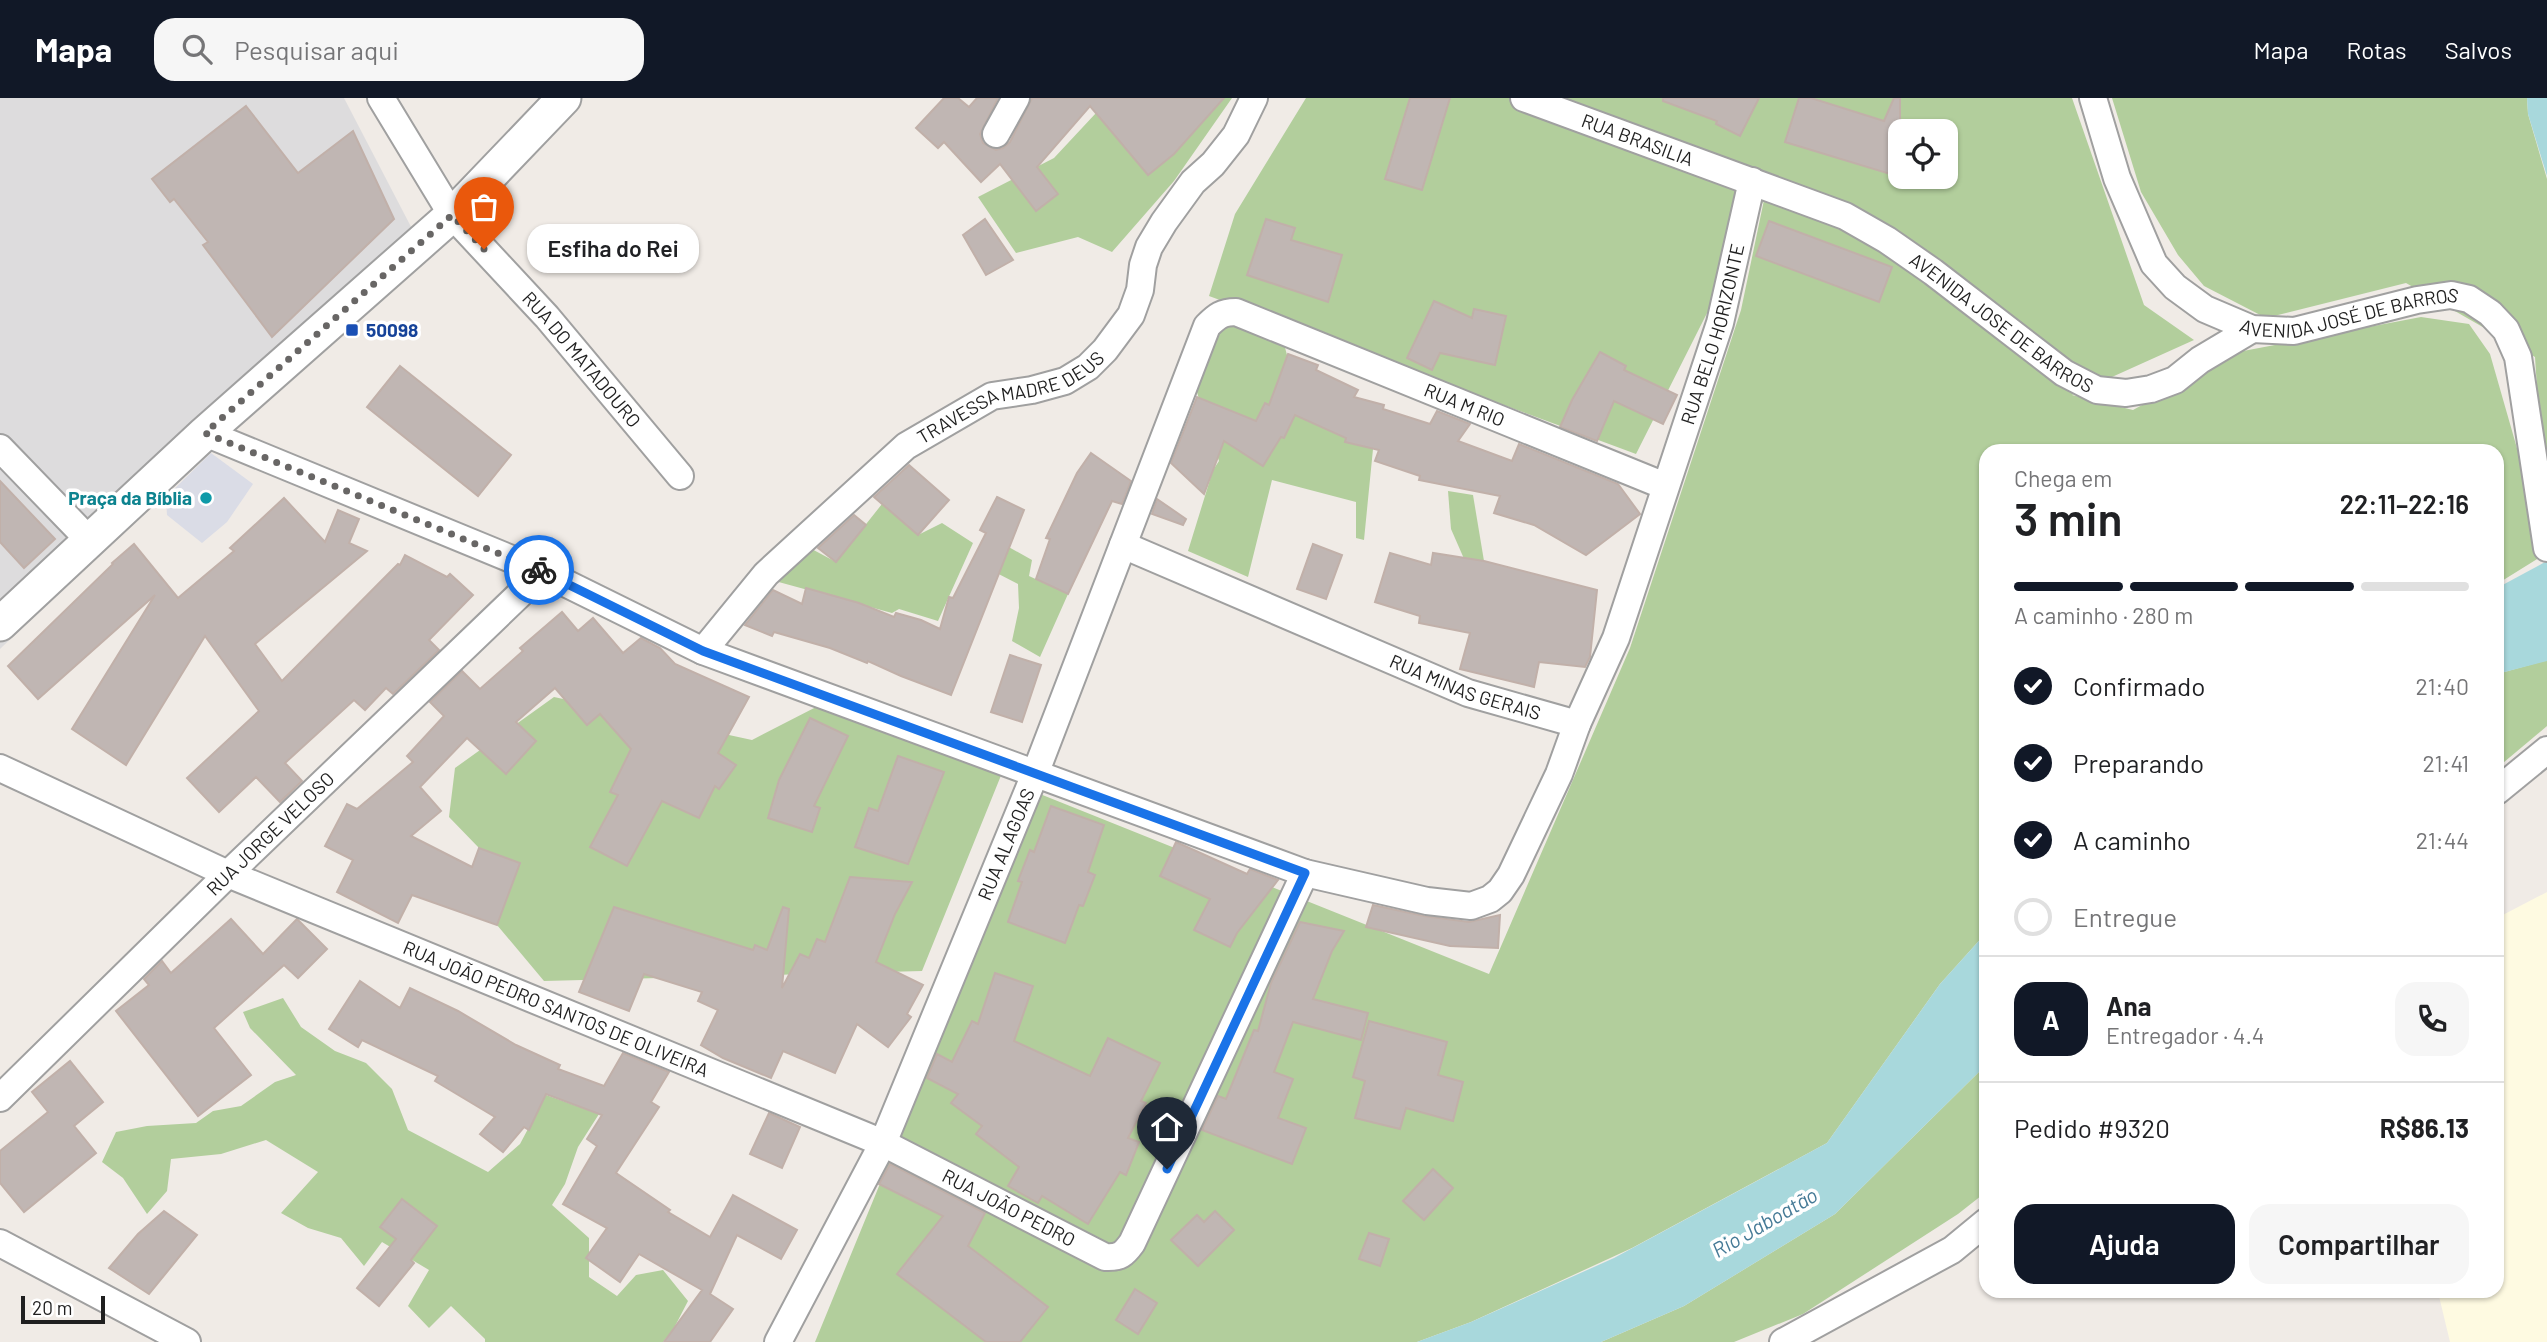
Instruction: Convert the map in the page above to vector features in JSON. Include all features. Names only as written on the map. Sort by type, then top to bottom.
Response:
[{"type":"street","name":"RUA DO MATADOURO","points":[[382,98],[452,215],[547,317],[680,476]]},
{"type":"street","points":[[0,624],[205,433],[452,215],[564,98]]},
{"type":"street","points":[[996,134],[1016,98]]},
{"type":"street","name":"TRAVESSA MADRE DEUS","points":[[703,651],[766,574],[906,446],[992,396],[1032,390],[1065,381],[1088,367],[1105,350],[1131,315],[1140,290],[1143,265],[1149,247],[1193,182],[1236,135],[1254,98]]},
{"type":"street","name":"RUA BRASILIA","points":[[1524,98],[1752,181]]},
{"type":"street","name":"AVENIDA JOSÉ DE BARROS","points":[[2093,98],[2117,178],[2154,264],[2175,287],[2205,309],[2252,329],[2294,331],[2417,300],[2451,295],[2469,299],[2490,313],[2506,330],[2518,357],[2547,548]]},
{"type":"street","name":"AVENIDA JOSE DE BARROS","points":[[1752,181],[1846,216],[1887,240],[2064,373],[2097,390],[2126,393],[2151,389],[2175,380],[2200,360],[2252,329]]},
{"type":"street","name":"RUA BELO HORIZONTE","points":[[1665,486],[1720,323],[1752,181]]},
{"type":"street","name":"RUA M RIO","points":[[1123,545],[1207,326],[1217,315],[1225,312],[1236,312],[1665,486]]},
{"type":"street","points":[[205,433],[543,572],[703,651],[1305,873],[1427,901],[1471,906],[1490,899],[1511,876],[1559,774],[1577,724],[1616,638],[1665,486]]},
{"type":"street","points":[[0,448],[89,540]]},
{"type":"street","name":"RUA MINAS GERAIS","points":[[1123,545],[1468,693],[1577,724]]},
{"type":"street","name":"RUA ALAGOAS","points":[[778,1342],[883,1143],[1035,774],[1123,545]]},
{"type":"street","name":"RUA JORGE VELOSO","points":[[0,1098],[228,874],[543,572]]},
{"type":"street","points":[[2504,785],[2547,750]]},
{"type":"street","points":[[0,768],[228,874]]},
{"type":"street","name":"RUA JOÃO PEDRO","points":[[883,1143],[1105,1257],[1117,1258],[1123,1255],[1132,1243],[1305,873]]},
{"type":"street","name":"RUA JOÃO PEDRO SANTOS DE OLIVEIRA","points":[[228,874],[883,1143]]},
{"type":"street","points":[[1783,1342],[1941,1256],[1979,1227]]},
{"type":"street","points":[[0,1243],[187,1342]]},
{"type":"shaded area","points":[[0,98],[344,98],[421,246],[0,649]]},
{"type":"shaded area","name":"Praça da Bíblia","points":[[211,453],[253,484],[227,522],[202,543],[167,515],[166,497]]},
{"type":"shaded area","points":[[2547,892],[2547,1342],[2450,1342],[2439,1298],[2504,1298],[2504,914]]},
{"type":"green space","points":[[1110,98],[1232,98],[1174,181],[1112,252],[1078,237],[1016,253],[978,197],[1054,158]]},
{"type":"green space","points":[[1306,98],[2072,98],[2144,305],[2194,340],[2072,395],[2133,410],[2238,352],[2421,317],[2469,324],[2490,354],[2547,553],[2504,580],[2504,444],[1979,444],[1979,941],[1940,984],[1827,1143],[1632,1248],[1471,1322],[1417,1342],[815,1342],[1040,794],[1489,974],[1630,648],[1741,310],[1764,200],[1636,454],[1209,296],[1235,214]]},
{"type":"green space","points":[[2112,98],[2527,98],[2528,114],[2547,179],[2547,541],[2535,357],[2406,283],[2266,318],[2204,286],[2178,255],[2141,192]]},
{"type":"green space","points":[[1231,318],[1283,340],[1304,419],[1373,449],[1364,540],[1356,538],[1356,502],[1272,480],[1248,577],[1188,551],[1213,470],[1219,461],[1194,383],[1212,321]]},
{"type":"green space","points":[[1448,491],[1473,495],[1484,561],[1465,561],[1451,529]]},
{"type":"green space","points":[[882,504],[918,535],[942,523],[973,543],[938,621],[899,609],[892,613],[775,581],[808,547],[836,562]]},
{"type":"green space","points":[[998,541],[1032,560],[1029,576],[1068,594],[1040,657],[1012,641],[1019,608],[1018,584],[987,568]]},
{"type":"green space","points":[[2547,660],[2547,726],[2504,762],[2504,672]]},
{"type":"green space","points":[[554,697],[752,740],[820,705],[1002,773],[922,971],[544,981],[497,925],[519,863],[479,848],[449,817],[455,768]]},
{"type":"green space","points":[[283,998],[301,1027],[335,1051],[366,1063],[392,1089],[408,1130],[488,1172],[520,1144],[546,1095],[599,1114],[578,1147],[565,1184],[552,1205],[589,1238],[589,1277],[617,1296],[636,1275],[663,1270],[688,1301],[673,1330],[663,1342],[485,1342],[451,1306],[429,1328],[408,1306],[429,1270],[382,1242],[364,1266],[341,1238],[308,1228],[281,1213],[318,1172],[266,1140],[221,1154],[171,1159],[167,1191],[147,1214],[123,1178],[102,1162],[116,1132],[147,1126],[196,1123],[213,1111],[241,1106],[275,1082],[296,1075],[250,1028],[243,1012]]},
{"type":"green space","points":[[1979,1072],[1979,1198],[1958,1214],[1803,1314],[1734,1342],[1601,1342],[1684,1306],[1835,1214]]},
{"type":"water","points":[[2527,98],[2547,98],[2547,176],[2528,114]]},
{"type":"water","points":[[2547,561],[2547,661],[2504,672],[2504,584]]},
{"type":"water","name":"Rio Jaboatão","points":[[1979,941],[1979,1072],[1835,1214],[1684,1306],[1601,1342],[1417,1342],[1471,1322],[1614,1258],[1827,1143],[1940,984]]},
{"type":"building","points":[[944,98],[958,98],[969,107],[977,98],[998,98],[980,134],[983,143],[996,150],[1010,142],[1032,98],[1224,98],[1174,154],[1148,175],[1090,106],[1037,167],[1058,194],[1036,211],[1000,164],[981,182],[944,142],[938,148],[916,128]]},
{"type":"building","points":[[1410,98],[1450,98],[1422,190],[1385,179]]},
{"type":"building","points":[[1663,98],[1759,98],[1740,136],[1716,124],[1717,121],[1663,101]]},
{"type":"building","points":[[1799,98],[1811,98],[1884,121],[1894,98],[1900,98],[1900,119],[1888,119],[1888,173],[1785,142]]},
{"type":"building","points":[[246,106],[298,173],[353,131],[394,219],[272,337],[203,245],[208,242],[174,199],[170,202],[152,179]]},
{"type":"building","points":[[985,219],[1013,260],[986,275],[963,235]]},
{"type":"building","points":[[1266,219],[1295,228],[1291,240],[1342,255],[1328,302],[1247,275]]},
{"type":"building","points":[[1769,221],[1892,267],[1879,302],[1756,256]]},
{"type":"building","points":[[1434,301],[1472,318],[1474,309],[1506,316],[1495,365],[1440,353],[1432,370],[1407,358]]},
{"type":"building","points":[[1600,352],[1626,366],[1624,370],[1677,395],[1663,424],[1614,401],[1597,441],[1560,427],[1572,400]]},
{"type":"building","points":[[1288,354],[1318,365],[1316,370],[1358,390],[1354,397],[1384,405],[1383,409],[1430,424],[1437,411],[1470,424],[1458,441],[1512,461],[1519,444],[1618,484],[1640,514],[1586,555],[1534,525],[1494,513],[1500,496],[1419,480],[1420,476],[1375,461],[1379,450],[1345,442],[1346,438],[1295,415],[1284,438],[1281,437],[1263,466],[1224,441],[1204,494],[1171,463],[1197,397],[1256,421],[1265,403],[1269,405]]},
{"type":"building","points":[[400,366],[511,455],[478,496],[367,407]]},
{"type":"building","points":[[1091,453],[1131,481],[1122,504],[1112,501],[1068,594],[1036,579],[1050,539],[1046,538],[1077,473]]},
{"type":"building","points":[[909,465],[949,500],[918,535],[874,497]]},
{"type":"building","points":[[0,481],[55,539],[24,568],[0,542]]},
{"type":"building","points":[[997,497],[1024,510],[951,695],[830,648],[774,632],[772,636],[745,625],[773,590],[802,604],[806,588],[859,603],[894,617],[896,613],[921,620],[940,629],[949,597],[953,598],[986,533],[980,530]]},
{"type":"building","points":[[284,498],[325,542],[338,510],[359,519],[349,543],[367,551],[255,644],[282,681],[398,564],[400,565],[405,555],[447,577],[450,574],[473,595],[429,640],[439,650],[393,694],[386,688],[365,710],[354,700],[285,763],[302,781],[280,802],[256,777],[219,812],[187,778],[259,711],[205,636],[126,765],[72,729],[155,595],[38,699],[8,666],[134,544],[178,598],[234,551],[230,548]]},
{"type":"building","points":[[1157,499],[1186,519],[1183,525],[1152,514]]},
{"type":"building","points":[[854,515],[866,525],[836,562],[818,548]]},
{"type":"building","points":[[1313,544],[1342,555],[1326,599],[1297,589]]},
{"type":"building","points":[[1390,553],[1431,565],[1433,553],[1484,561],[1597,590],[1590,657],[1585,667],[1539,662],[1534,687],[1460,669],[1470,633],[1419,623],[1420,616],[1375,602]]},
{"type":"building","points":[[562,612],[578,631],[593,618],[623,653],[641,638],[660,648],[675,664],[749,697],[718,753],[736,765],[719,789],[715,786],[699,818],[662,801],[627,866],[590,847],[618,795],[610,792],[631,749],[600,714],[587,725],[555,688],[516,722],[536,741],[506,774],[467,738],[420,787],[441,811],[411,836],[472,867],[479,848],[520,863],[497,925],[412,895],[398,923],[337,892],[353,860],[325,846],[347,804],[357,809],[413,762],[407,756],[444,716],[430,702],[462,671],[480,689],[523,651],[520,648]]},
{"type":"building","points":[[1010,655],[1041,665],[1022,722],[991,712]]},
{"type":"building","points":[[810,718],[848,736],[814,806],[820,808],[812,832],[768,818],[779,780]]},
{"type":"building","points":[[898,756],[944,772],[908,864],[855,847],[869,808],[878,811]]},
{"type":"building","points":[[1051,806],[1104,825],[1088,872],[1095,875],[1083,906],[1079,905],[1065,943],[1008,922],[1022,882],[1018,881],[1030,850],[1034,852]]},
{"type":"building","points":[[1176,842],[1247,874],[1250,869],[1278,880],[1237,933],[1230,947],[1194,930],[1210,899],[1160,876]]},
{"type":"building","points":[[850,877],[912,882],[895,914],[876,962],[923,985],[907,1014],[911,1017],[888,1047],[857,1024],[835,1073],[783,1051],[771,1078],[723,1058],[701,1045],[718,1010],[698,1001],[702,992],[644,974],[629,1011],[579,992],[614,907],[753,950],[755,945],[767,950],[783,907],[789,909],[782,988],[800,954],[809,958],[817,939],[825,942]]},
{"type":"building","points":[[1373,905],[1469,922],[1500,915],[1498,948],[1450,946],[1366,927]]},
{"type":"building","points":[[231,919],[263,954],[297,919],[327,949],[298,978],[284,965],[214,1028],[251,1075],[198,1116],[116,1011],[149,985],[144,979],[162,961],[171,973]]},
{"type":"building","points":[[1300,922],[1344,931],[1332,951],[1313,999],[1368,1013],[1361,1040],[1293,1022],[1274,1072],[1293,1079],[1278,1118],[1306,1128],[1292,1164],[1202,1130],[1218,1096],[1226,1099],[1254,1030],[1258,1031],[1271,983]]},
{"type":"building","points":[[995,973],[1033,986],[1014,1041],[1090,1076],[1108,1038],[1160,1063],[1141,1101],[1146,1103],[1128,1138],[1139,1142],[1126,1175],[1120,1172],[1088,1224],[1042,1196],[1038,1203],[1008,1186],[1019,1167],[976,1134],[982,1126],[951,1103],[958,1094],[927,1078],[937,1054],[952,1062],[972,1021],[978,1024]]},
{"type":"building","points":[[360,981],[400,1008],[410,988],[458,1011],[516,1045],[560,1065],[558,1069],[604,1086],[623,1053],[669,1072],[651,1102],[659,1107],[616,1173],[670,1210],[668,1212],[710,1237],[733,1195],[797,1230],[781,1259],[737,1235],[710,1294],[733,1309],[710,1342],[664,1342],[702,1290],[639,1254],[620,1282],[586,1258],[607,1228],[563,1204],[597,1146],[587,1139],[602,1115],[546,1094],[529,1130],[524,1127],[503,1152],[480,1134],[495,1117],[435,1081],[438,1076],[362,1040],[358,1047],[329,1029]]},
{"type":"building","points":[[1369,1021],[1447,1042],[1438,1075],[1463,1082],[1453,1121],[1406,1108],[1400,1129],[1355,1118],[1365,1081],[1353,1077]]},
{"type":"building","points":[[70,1061],[103,1102],[74,1126],[96,1153],[24,1212],[0,1183],[0,1151],[48,1112],[32,1092]]},
{"type":"building","points":[[769,1113],[800,1127],[782,1168],[750,1154]]},
{"type":"building","points":[[890,1164],[985,1213],[968,1246],[1048,1307],[1020,1342],[986,1342],[897,1274],[943,1216],[879,1184]]},
{"type":"building","points":[[1433,1169],[1453,1188],[1424,1220],[1403,1201]]},
{"type":"building","points":[[402,1199],[437,1226],[411,1260],[414,1263],[379,1306],[357,1288],[396,1239],[380,1227]]},
{"type":"building","points":[[164,1211],[197,1235],[149,1294],[109,1268],[138,1234]]},
{"type":"building","points":[[1215,1211],[1234,1230],[1198,1266],[1171,1240],[1197,1215],[1204,1222]]},
{"type":"building","points":[[1369,1233],[1389,1239],[1380,1266],[1359,1259]]},
{"type":"building","points":[[1135,1289],[1157,1303],[1138,1334],[1116,1320]]},
{"type":"way so far","points":[[484,249],[452,215],[205,433],[539,570]]},
{"type":"place","name":"Esfiha do Rei","points":[[484,249]]},
{"type":"place","name":"50098","points":[[352,330]]},
{"type":"place","name":"Praça da Bíblia","points":[[206,498]]},
{"type":"route","points":[[539,570],[703,651],[1305,873],[1167,1169]]}]
